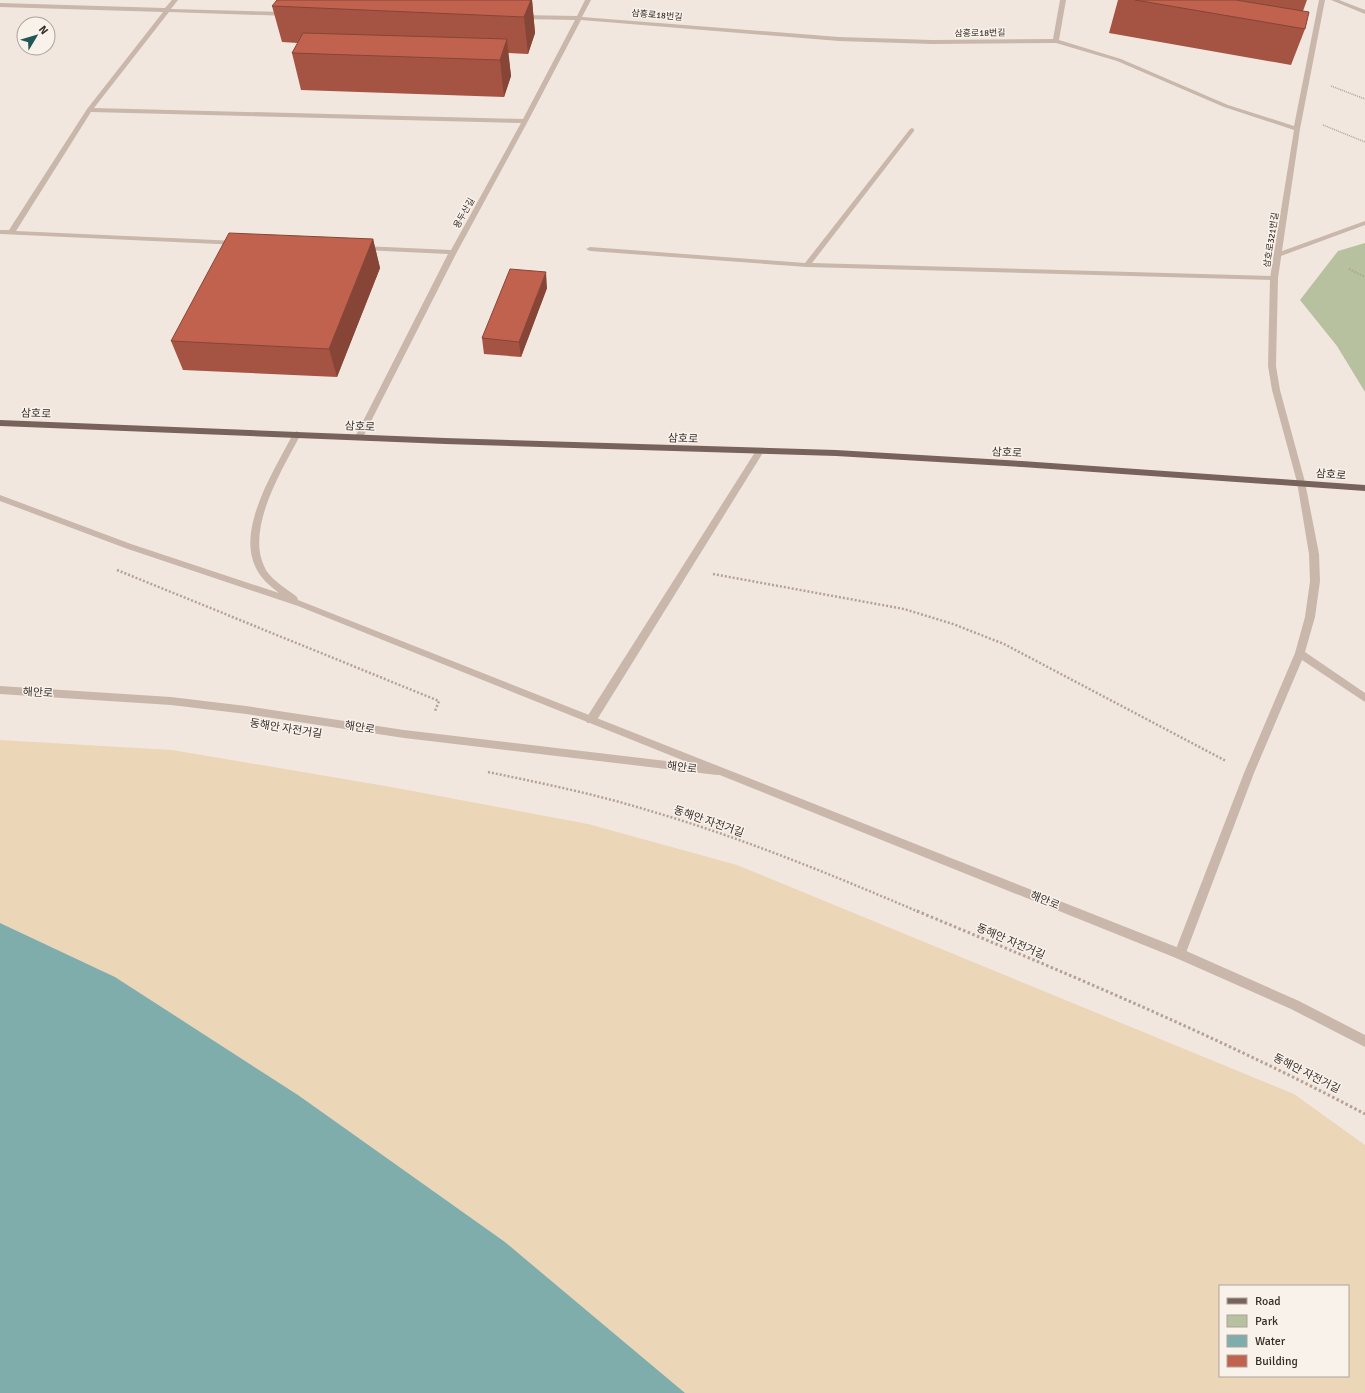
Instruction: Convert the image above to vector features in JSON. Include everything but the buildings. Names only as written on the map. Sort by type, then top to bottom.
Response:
[{"type":"main road","name":"삼호로","points":[[0,423],[760,451],[1022,464],[1301,482],[1365,488]]},
{"type":"street","points":[[11,233],[89,110],[175,0]]},
{"type":"street","name":"용두산길","points":[[359,437],[453,252],[525,121],[588,0]]},
{"type":"street","points":[[1056,41],[1063,0]]},
{"type":"street","name":"삼호로321번길","points":[[1180,954],[1249,773],[1300,653],[1310,617],[1315,581],[1314,554],[1301,482],[1276,390],[1272,366],[1274,278],[1297,129],[1322,0]]},
{"type":"street","points":[[1334,0],[1365,12]]},
{"type":"street","points":[[0,5],[292,14]]},
{"type":"street","name":"삼흥로18번길","points":[[517,17],[579,18],[839,39],[932,42],[1056,41],[1119,60],[1226,106],[1297,129]]},
{"type":"street","points":[[89,110],[525,121]]},
{"type":"street","points":[[807,265],[912,130]]},
{"type":"street","points":[[1278,254],[1365,223]]},
{"type":"street","points":[[0,232],[248,243]]},
{"type":"street","points":[[358,248],[453,252]]},
{"type":"street","points":[[590,249],[807,265],[1274,278]]},
{"type":"street","points":[[297,434],[264,503],[257,526],[254,548],[259,566],[270,580],[301,604]]},
{"type":"street","points":[[591,720],[685,568],[760,451]]},
{"type":"street","points":[[0,498],[128,546],[301,604]]},
{"type":"street","name":"해안로","points":[[301,604],[1180,954],[1295,1006],[1365,1041]]},
{"type":"street","points":[[1300,653],[1365,698]]},
{"type":"street","name":"해안로","points":[[0,690],[171,701],[246,710],[425,736],[720,771]]},
{"type":"path","points":[[1308,77],[1365,98]]},
{"type":"path","points":[[1300,116],[1365,142]]},
{"type":"path","points":[[1349,269],[1365,277]]},
{"type":"path","points":[[112,568],[439,701],[425,736]]},
{"type":"path","points":[[685,568],[904,609],[953,624],[1004,644],[1249,773]]},
{"type":"path","name":"동해안 자전거길","points":[[482,771],[566,789],[667,816],[765,850],[894,901],[1096,987],[1261,1060],[1365,1114]]},
{"type":"green space","points":[[1365,243],[1365,392],[1337,346],[1300,300],[1338,251]]},
{"type":"sand","points":[[0,740],[172,750],[391,787],[588,824],[737,865],[1294,1094],[1365,1145],[1365,1393],[685,1393],[505,1242],[298,1095],[115,977],[0,923]]},
{"type":"water","points":[[0,923],[115,977],[298,1095],[505,1242],[685,1393],[0,1393]]}]
